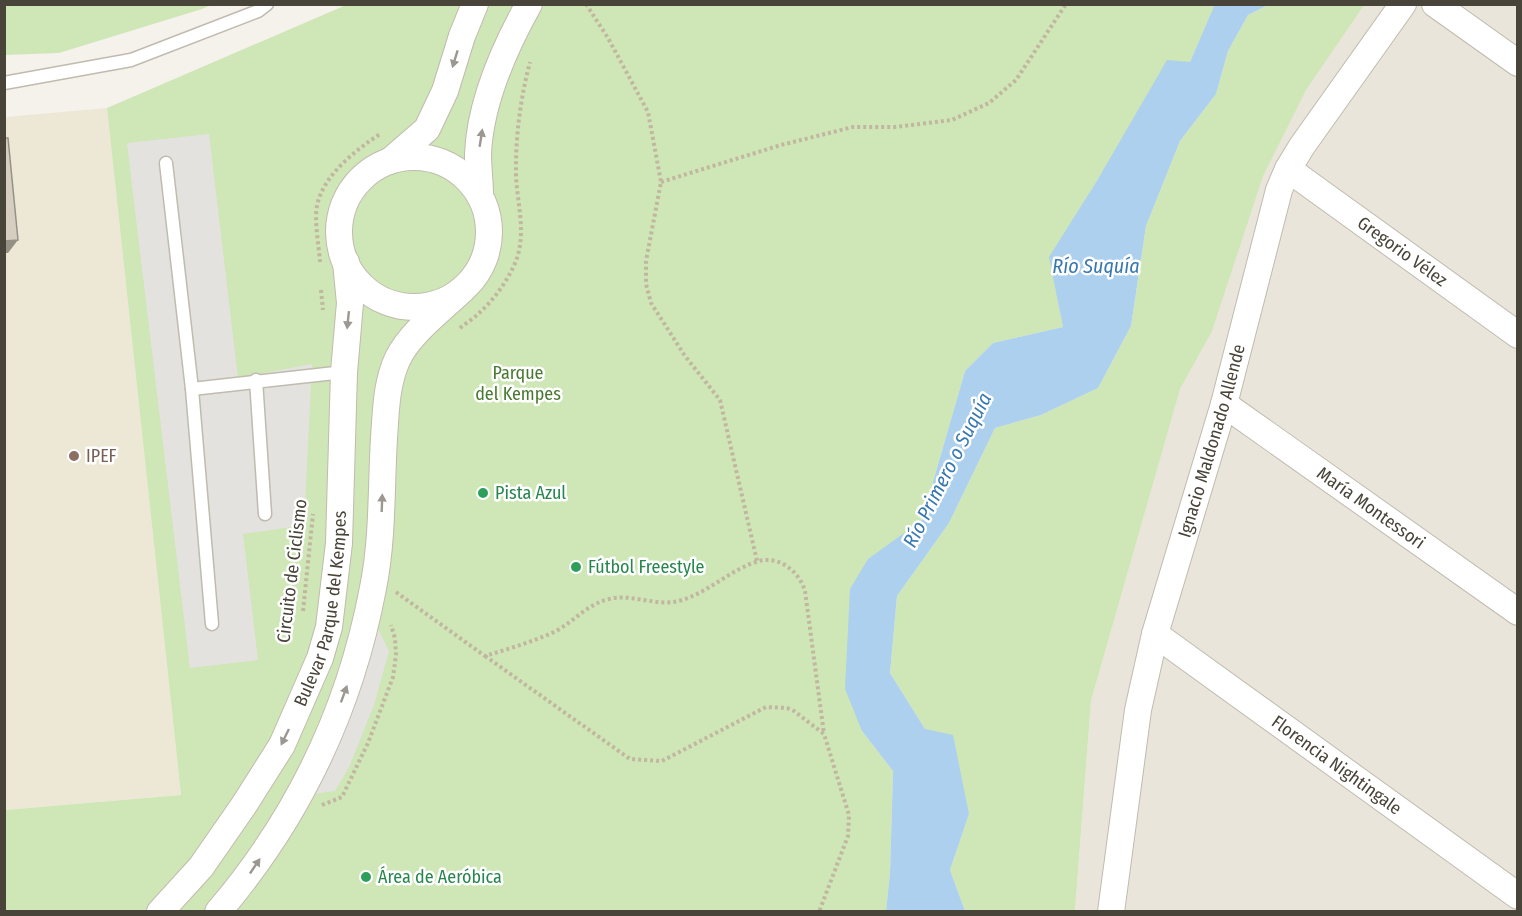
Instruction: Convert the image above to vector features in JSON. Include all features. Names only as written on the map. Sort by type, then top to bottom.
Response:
[{"type":"street","points":[[388,162],[427,129],[445,91],[462,36],[475,4]]},
{"type":"street","points":[[218,912],[248,877],[308,783],[351,675],[374,587],[381,513],[386,406],[393,371],[408,344],[479,270],[488,247],[489,222],[480,196],[478,152],[486,102],[514,31],[529,4]]},
{"type":"street","name":"Ignacio Maldonado Allende","points":[[1111,912],[1138,710],[1155,634],[1224,404],[1279,190],[1302,146],[1403,4]]},
{"type":"street","points":[[1435,4],[1518,63]]},
{"type":"street","points":[[463,289],[452,297],[432,304],[411,307],[398,305],[372,294],[352,274],[346,262],[339,232],[341,217],[352,189],[362,178],[375,168],[403,158],[418,157],[448,165],[461,173],[480,196]]},
{"type":"street","name":"Gregorio Vélez","points":[[1288,169],[1518,335]]},
{"type":"street","name":"Bulevar Parque del Kempes","points":[[160,912],[201,867],[282,745],[320,658],[329,627],[339,543],[344,372],[350,303],[346,262]]},
{"type":"street","name":"María Montessori","points":[[1224,404],[1518,612]]},
{"type":"street","name":"Florencia Nightingale","points":[[1155,634],[1518,896]]},
{"type":"lane","points":[[4,83],[131,60],[258,11],[267,4]]},
{"type":"lane","points":[[166,163],[192,389],[212,624]]},
{"type":"lane","points":[[192,389],[256,380],[344,372]]},
{"type":"lane","points":[[256,380],[265,514]]},
{"type":"path","points":[[586,4],[608,38],[648,112],[661,182],[646,261],[646,284],[651,303],[685,356],[720,400],[757,561]]},
{"type":"path","points":[[661,182],[781,145],[853,127],[895,127],[952,120],[989,103],[1016,80],[1066,4]]},
{"type":"path","points":[[456,331],[479,314],[490,302],[517,258],[522,229],[517,200],[516,166],[521,95],[530,62]]},
{"type":"path","points":[[320,263],[316,207],[326,184],[353,153],[381,134]]},
{"type":"path","points":[[321,285],[323,319]]},
{"type":"path","name":"Circuito de Ciclismo","points":[[303,612],[313,511]]},
{"type":"path","points":[[485,656],[556,631],[594,604],[610,599],[624,597],[656,603],[683,600],[757,561],[770,561],[788,567],[802,581],[805,591],[824,734],[849,815],[848,836],[819,912]]},
{"type":"path","points":[[392,598],[393,590],[630,759],[662,761],[765,707],[787,708],[795,711],[824,734]]},
{"type":"path","points":[[318,807],[342,797],[368,743],[393,676],[396,655],[390,615]]},
{"type":"shaded area","points":[[1354,5],[1517,5],[1517,911],[1075,912],[1091,701],[1223,236]]},
{"type":"shaded area","name":"IPEF","points":[[107,108],[181,795],[5,810],[5,117]]},
{"type":"shaded area","points":[[209,134],[238,378],[312,364],[304,525],[243,534],[258,660],[190,668],[127,143]]},
{"type":"shaded area","points":[[377,627],[389,651],[374,705],[349,767],[335,791],[312,794]]},
{"type":"green space","points":[[4,5],[211,5],[59,53],[5,55]]},
{"type":"green space","name":"Parque del Kempes","points":[[346,5],[1215,5],[1190,62],[1098,179],[1050,257],[1063,327],[993,343],[965,371],[922,520],[869,559],[862,731],[893,771],[890,873],[886,911],[5,912],[5,810],[181,795],[107,108]]},
{"type":"green space","points":[[1268,5],[1364,5],[1306,90],[1263,176],[1212,331],[1180,389],[1091,701],[1075,911],[965,911],[950,870],[969,814],[925,729],[890,673],[897,596],[949,523],[995,428],[1041,415],[1098,388],[1131,326],[1146,226],[1180,141],[1216,94],[1228,51],[1248,15]]},
{"type":"water","name":"Río Suquía","points":[[1215,4],[1268,5],[1248,15],[1228,51],[1216,94],[1180,141],[1146,226],[1131,326],[1098,388],[1041,415],[995,428],[949,523],[897,596],[890,673],[925,729],[953,735],[969,814],[950,870],[965,911],[886,911],[890,873],[893,771],[862,731],[845,689],[850,589],[868,559],[922,520],[965,371],[993,343],[1063,327],[1049,257],[1098,179],[1167,60],[1190,62]]},
{"type":"building","points":[[4,138],[8,138],[18,240],[4,241]]},
{"type":"place","name":"IPEF","points":[[74,456]]},
{"type":"place","name":"Pista Azul","points":[[483,493]]},
{"type":"place","name":"Fútbol Freestyle","points":[[576,567]]},
{"type":"place","name":"Área de Aeróbica","points":[[366,877]]},
{"type":"water label","name":"Río Primero o Suquía","points":[[947,470]]}]
